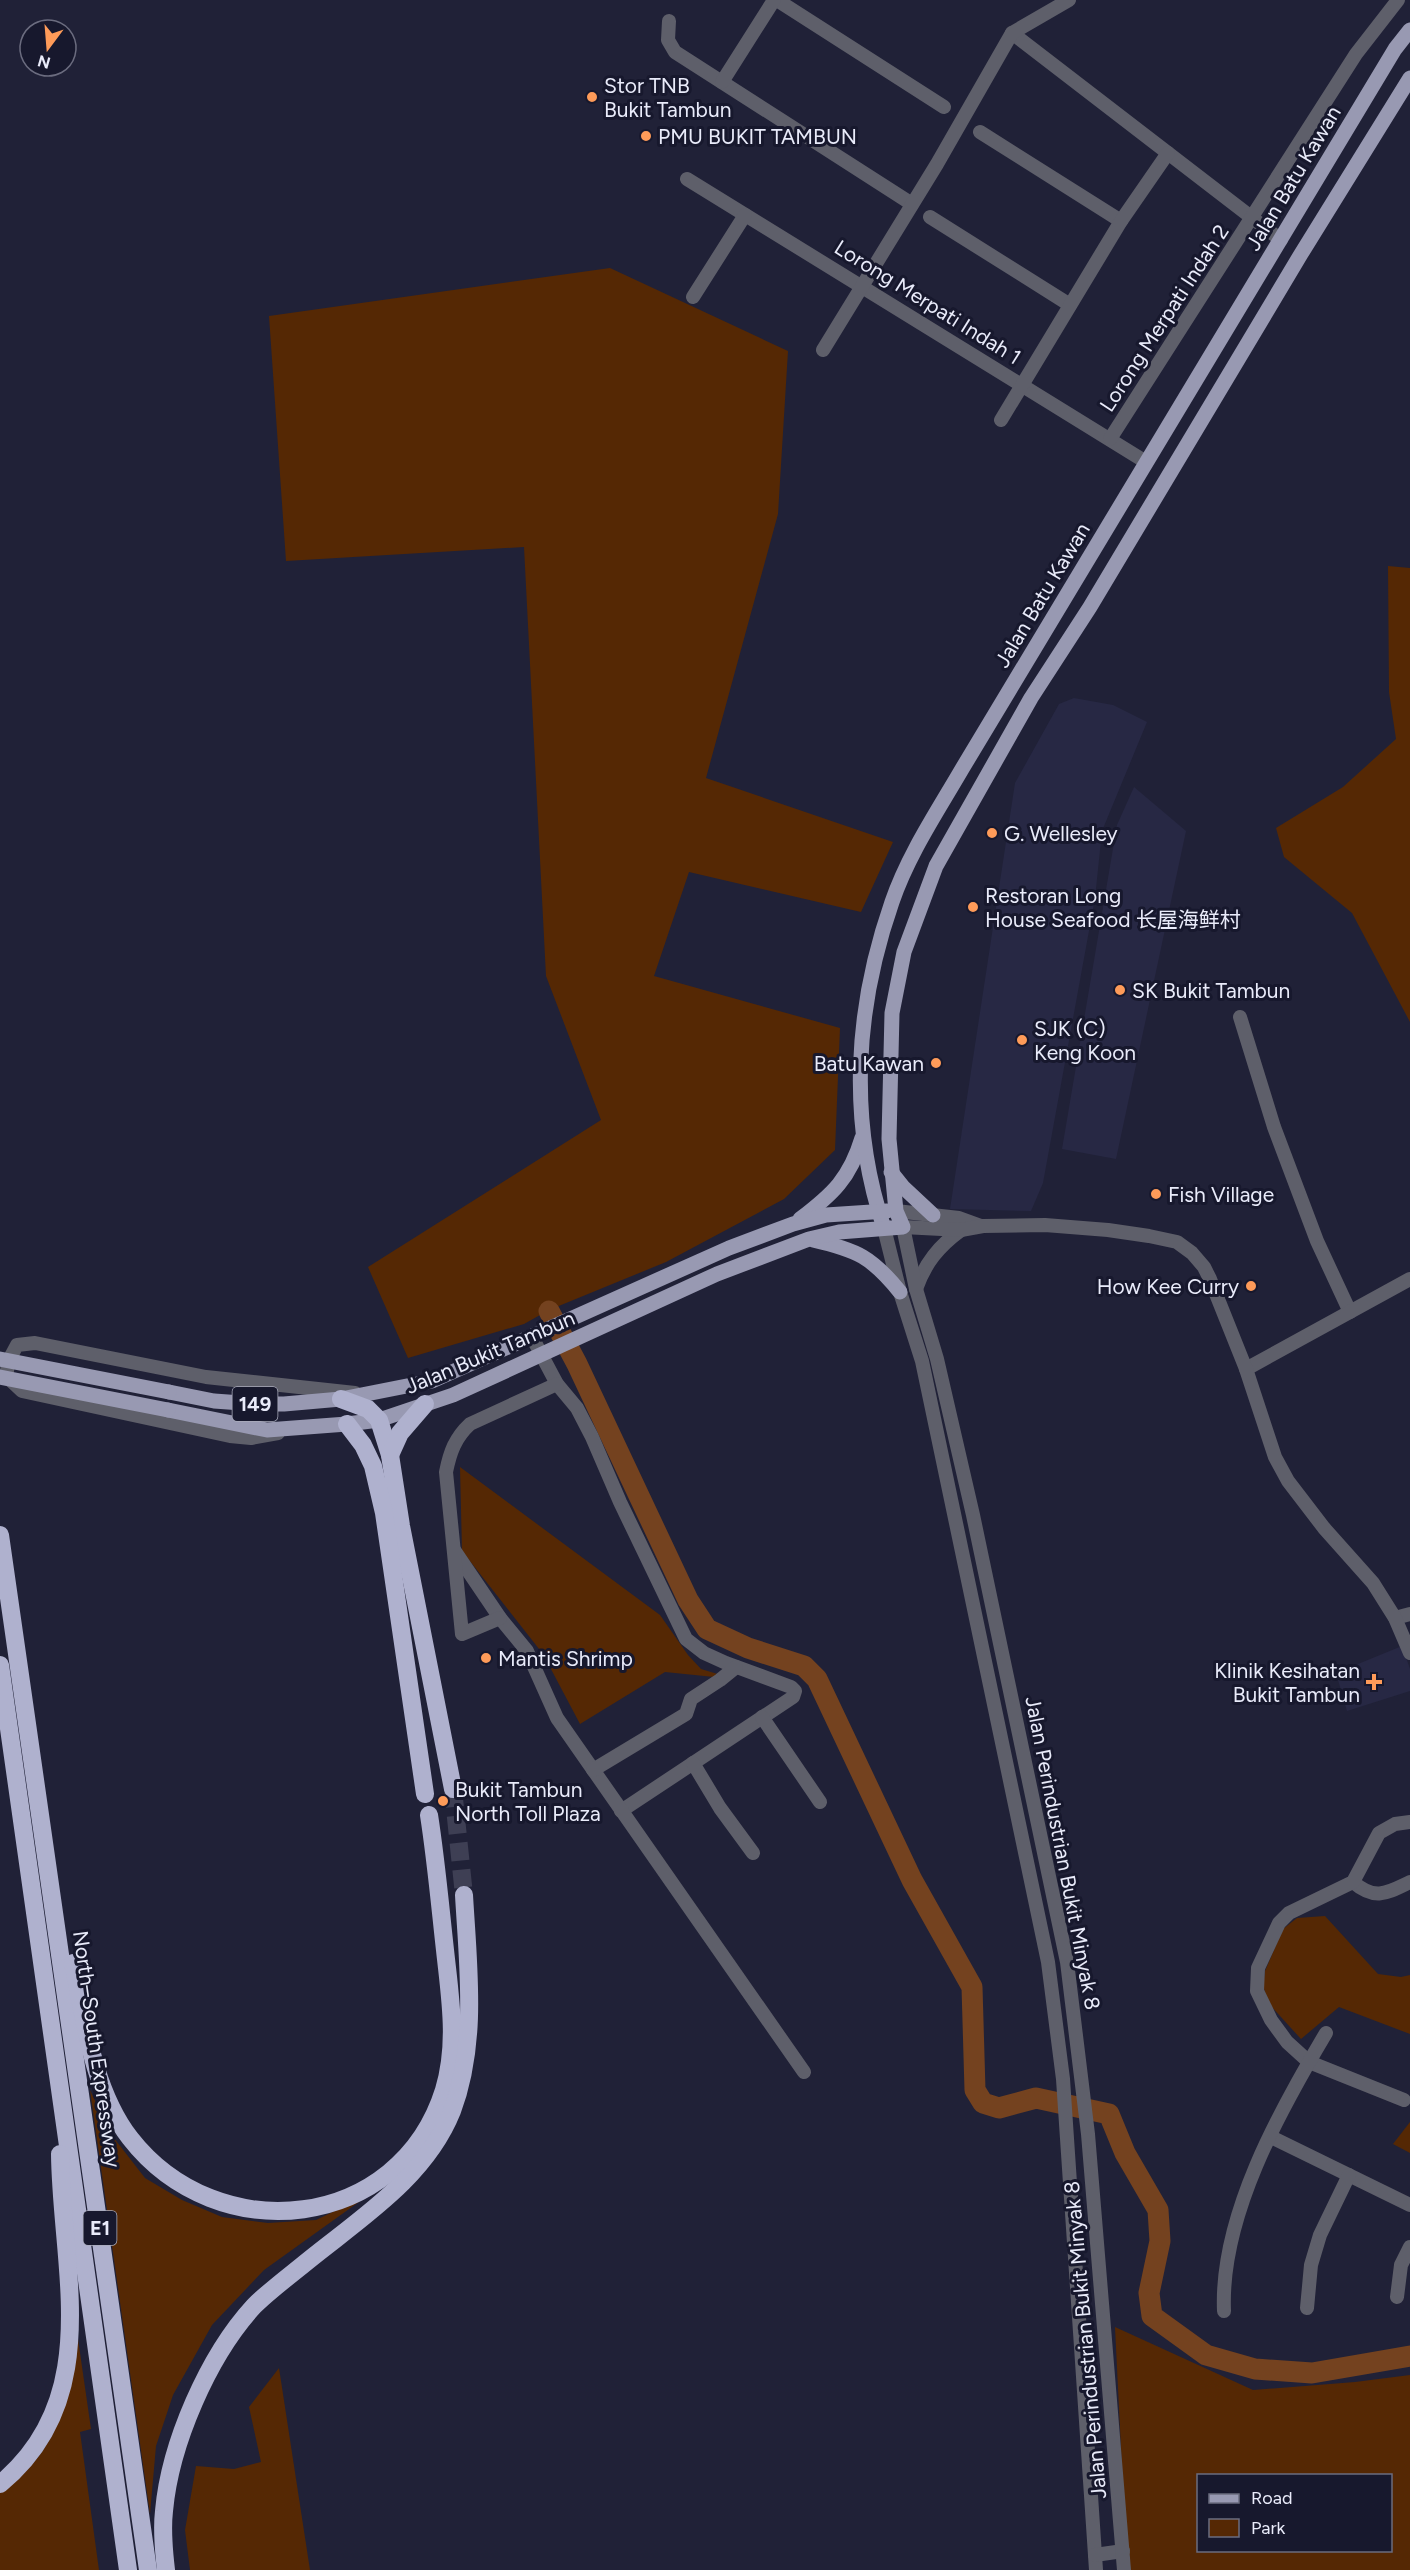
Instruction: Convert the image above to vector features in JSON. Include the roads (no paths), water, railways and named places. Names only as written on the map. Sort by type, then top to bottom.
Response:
[{"type":"highway","points":[[341,1399],[368,1409],[379,1420],[390,1455],[401,1527],[453,1789]]},
{"type":"highway","points":[[390,1455],[400,1433],[425,1404]]},
{"type":"highway","points":[[347,1424],[363,1445],[373,1466],[384,1513],[425,1794]]},
{"type":"highway","name":"North–South Expressway","points":[[0,1535],[148,2570]]},
{"type":"highway","name":"North–South Expressway","points":[[0,1665],[128,2570]]},
{"type":"highway","points":[[51,1886],[72,1959],[88,2036],[104,2090],[120,2122],[138,2147],[180,2183],[218,2203],[256,2211],[309,2210],[355,2193],[398,2164],[422,2135],[444,2090],[451,2052],[452,2015],[429,1815]]},
{"type":"highway","points":[[166,2570],[164,2512],[168,2486],[186,2421],[222,2351],[254,2307],[299,2267],[382,2202],[401,2183],[432,2146],[452,2111],[467,2044],[469,1953],[464,1895]]},
{"type":"highway","points":[[0,2484],[32,2453],[53,2415],[68,2355],[72,2323],[60,2174],[62,2096]]},
{"type":"main road","name":"Jalan Batu Kawan","points":[[884,1228],[869,1172],[864,1132],[861,1028],[869,981],[892,901],[910,860],[956,778],[1146,462],[1395,49],[1410,30]]},
{"type":"main road","name":"Jalan Batu Kawan","points":[[903,1227],[896,1211],[891,1172],[888,1092],[893,1002],[904,952],[936,866],[1031,698],[1090,607],[1301,254],[1410,78]]},
{"type":"main road","points":[[793,1224],[830,1197],[846,1177],[856,1159],[864,1132]]},
{"type":"main road","points":[[891,1172],[903,1187],[933,1215]]},
{"type":"main road","name":"Jalan Bukit Tambun","points":[[0,1359],[214,1401],[256,1404],[341,1399],[432,1381],[690,1264],[793,1224],[826,1215],[896,1211]]},
{"type":"main road","name":"Jalan Bukit Tambun","points":[[0,1377],[255,1429],[303,1428],[379,1420],[453,1395],[717,1274],[809,1239],[839,1232],[903,1227]]},
{"type":"main road","points":[[809,1239],[842,1247],[866,1257],[886,1275],[900,1292]]},
{"type":"street","points":[[722,82],[775,0],[944,107]]},
{"type":"street","points":[[823,350],[988,78],[1012,33],[1070,0]]},
{"type":"street","name":"Lorong Merpati Indah 2","points":[[1110,439],[1356,54],[1398,0]]},
{"type":"street","points":[[669,21],[668,40],[675,52],[912,204]]},
{"type":"street","points":[[1012,33],[1281,240]]},
{"type":"street","points":[[980,132],[1120,221]]},
{"type":"street","points":[[1001,420],[1120,221],[1168,153]]},
{"type":"street","name":"Lorong Merpati Indah 1","points":[[687,179],[1146,462]]},
{"type":"street","points":[[693,297],[745,215]]},
{"type":"street","points":[[930,217],[1070,305]]},
{"type":"street","points":[[1240,1017],[1274,1127],[1317,1241],[1350,1312]]},
{"type":"street","name":"Jalan Bukit Tambun","points":[[896,1211],[959,1218],[983,1226]]},
{"type":"street","name":"Jalan Bukit Tambun","points":[[903,1227],[961,1230],[983,1226],[1045,1226],[1108,1230],[1178,1242],[1192,1253],[1204,1267],[1246,1369],[1275,1457],[1288,1481],[1324,1528],[1373,1583],[1395,1618],[1410,1653]]},
{"type":"street","name":"Jalan Perindustrian Bukit Minyak 8","points":[[903,1227],[916,1288],[937,1359],[973,1515],[1067,1962],[1089,2134],[1124,2570]]},
{"type":"street","name":"Jalan Perindustrian Bukit Minyak 8","points":[[884,1228],[900,1292],[922,1361],[1048,1962],[1063,2079],[1096,2570]]},
{"type":"street","points":[[916,1288],[922,1272],[941,1245],[961,1230]]},
{"type":"street","points":[[1246,1369],[1410,1279]]},
{"type":"street","points":[[537,1335],[557,1384],[578,1408],[686,1639],[704,1653],[791,1687],[795,1691],[793,1697],[621,1811]]},
{"type":"street","points":[[303,1428],[243,1438],[22,1391],[6,1376],[9,1360],[17,1345],[35,1343],[206,1377],[363,1394]]},
{"type":"street","points":[[500,1618],[462,1634],[446,1472],[450,1454],[459,1434],[470,1424],[557,1384]]},
{"type":"street","points":[[454,1550],[500,1618],[527,1651],[557,1718],[804,2072]]},
{"type":"street","points":[[1395,1618],[1410,1614]]},
{"type":"street","points":[[593,1770],[686,1714],[691,1699],[736,1667]]},
{"type":"street","points":[[762,1717],[820,1802]]},
{"type":"street","points":[[693,1763],[720,1809],[753,1853]]},
{"type":"street","points":[[1404,2100],[1309,2062],[1287,2042],[1271,2020],[1257,1991],[1258,1968],[1279,1923],[1289,1913],[1353,1881],[1379,1833],[1395,1824],[1410,1822]]},
{"type":"street","points":[[1353,1881],[1371,1893],[1380,1894],[1410,1882]]},
{"type":"street","points":[[1224,2311],[1223,2283],[1228,2249],[1242,2202],[1271,2137],[1326,2033]]},
{"type":"street","points":[[1271,2137],[1410,2205]]},
{"type":"street","points":[[1307,2308],[1311,2265],[1320,2235],[1349,2175]]},
{"type":"street","points":[[1397,2297],[1401,2265],[1410,2247]]},
{"type":"street","points":[[1095,2555],[1124,2551]]},
{"type":"waterway","points":[[549,1311],[577,1364],[688,1600],[707,1629],[748,1648],[804,1666],[817,1679],[912,1880],[972,1987],[975,2090],[983,2103],[999,2108],[1036,2098],[1109,2114],[1125,2153],[1158,2210],[1160,2241],[1149,2293],[1152,2316],[1206,2355],[1255,2369],[1312,2373],[1410,2356]]},
{"type":"tunnel","points":[[453,1789],[464,1895]]},
{"type":"place","name":"Stor TNB Bukit Tambun","points":[[592,97]]},
{"type":"place","name":"PMU BUKIT TAMBUN","points":[[646,136]]},
{"type":"place","name":"G. Wellesley","points":[[992,833]]},
{"type":"place","name":"Restoran Long House Seafood 长屋海鲜村","points":[[973,907]]},
{"type":"place","name":"SK Bukit Tambun","points":[[1120,990]]},
{"type":"place","name":"SJK (C) Keng Koon","points":[[1022,1040]]},
{"type":"place","name":"Batu Kawan","points":[[936,1063]]},
{"type":"place","name":"Fish Village","points":[[1156,1194]]},
{"type":"place","name":"How Kee Curry","points":[[1251,1286]]},
{"type":"place","name":"Mantis Shrimp","points":[[486,1658]]},
{"type":"place","name":"Klinik Kesihatan Bukit Tambun","points":[[1374,1682]]},
{"type":"place","name":"Bukit Tambun North Toll Plaza","points":[[443,1801]]}]
